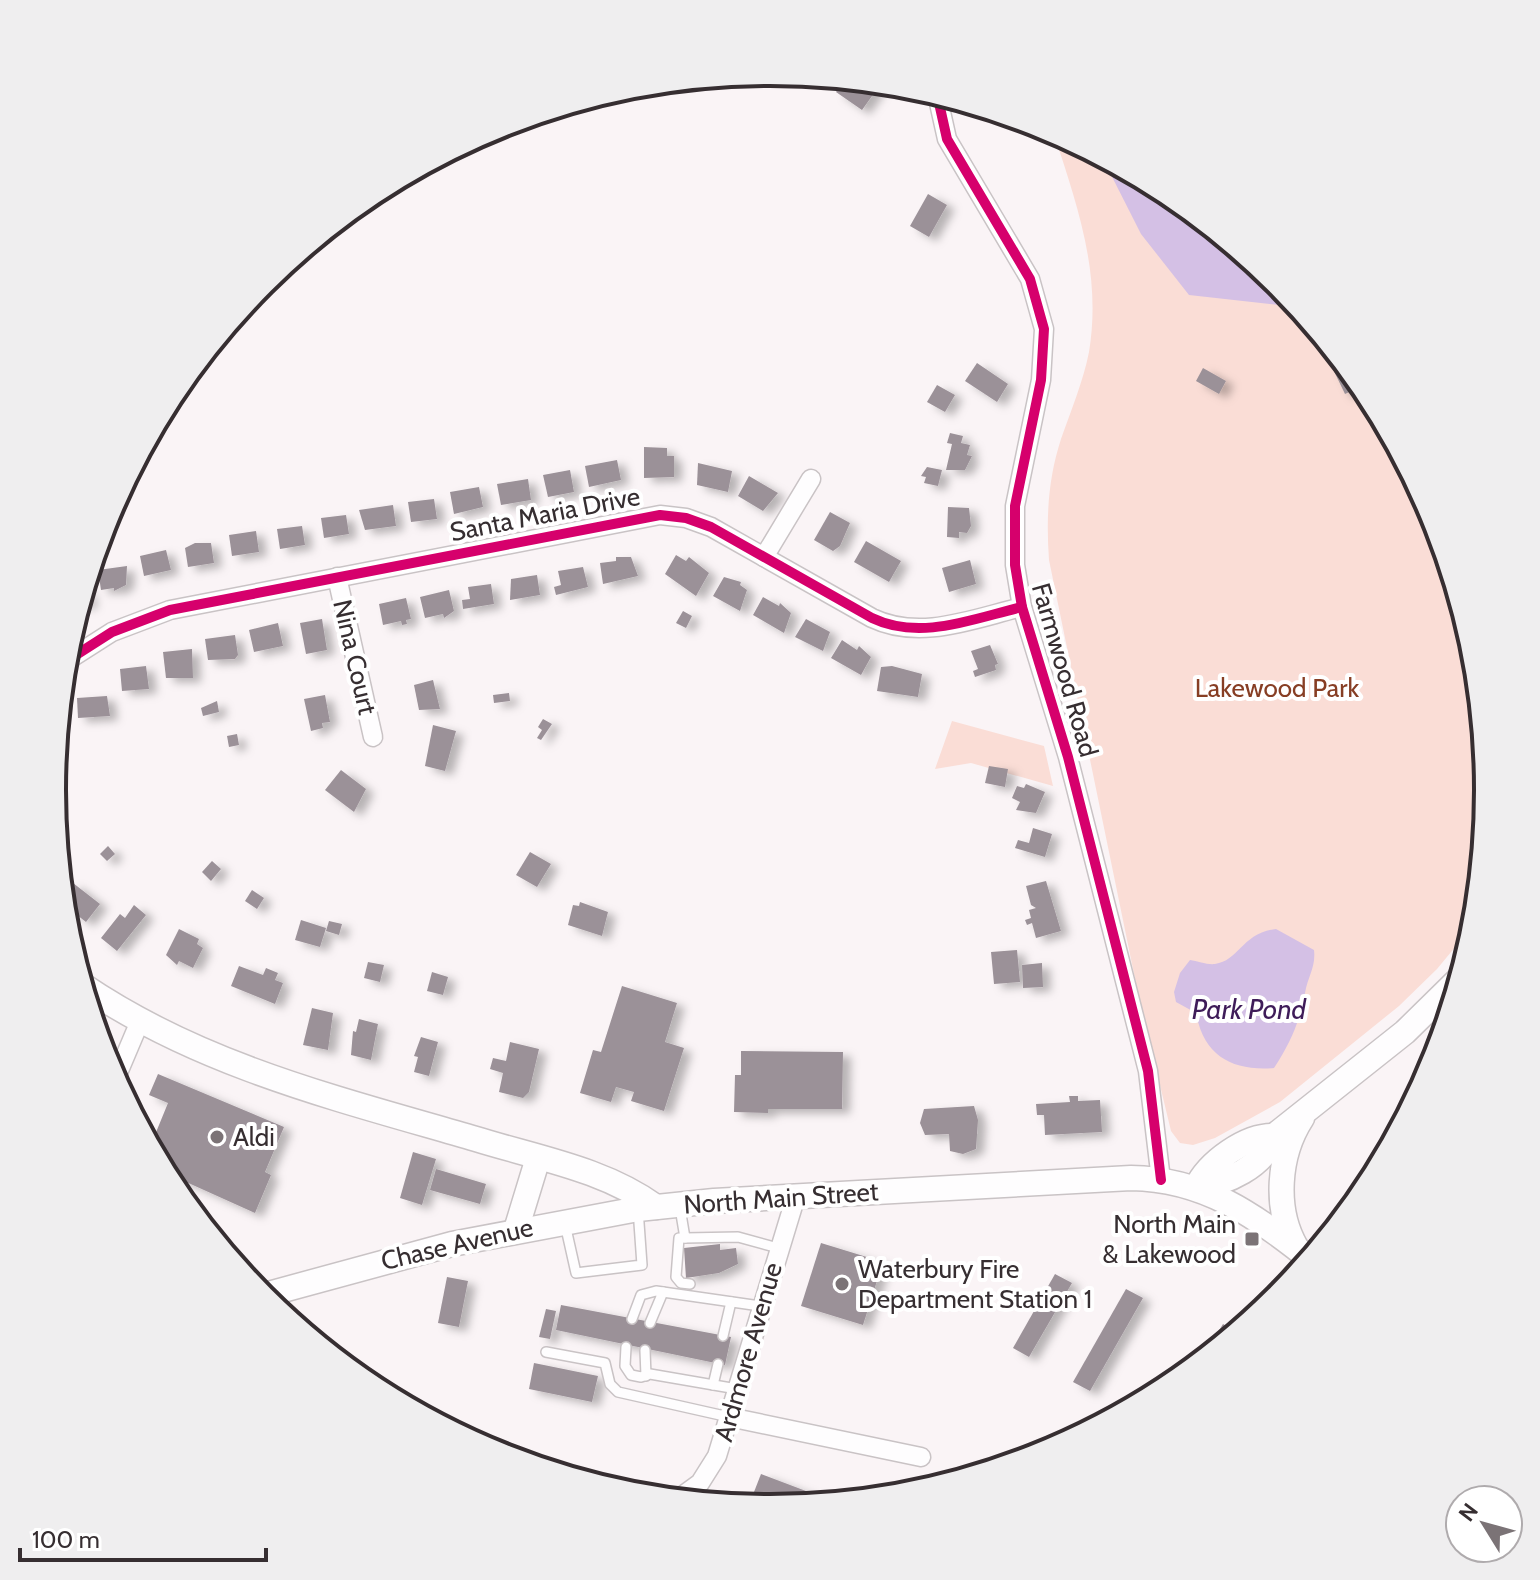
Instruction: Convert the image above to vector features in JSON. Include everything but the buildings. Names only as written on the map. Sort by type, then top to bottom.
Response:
[{"type":"main road","name":"North Main Street","points":[[96,994],[188,1046],[257,1073],[619,1182],[658,1206],[1131,1178],[1161,1180],[1196,1188],[1249,1212],[1301,1252]]},
{"type":"main road","points":[[1196,1188],[1220,1183],[1242,1171],[1266,1152],[1274,1136],[1441,1002]]},
{"type":"main road","points":[[1301,1251],[1284,1221],[1282,1176],[1294,1133],[1311,1107]]},
{"type":"main road","points":[[516,1230],[538,1158]]},
{"type":"main road","name":"Chase Avenue","points":[[276,1292],[369,1264],[516,1230],[658,1206]]},
{"type":"street","name":"Farmwood Road","points":[[940,107],[947,139],[1030,279],[1044,329],[1041,380],[1015,506],[1015,565],[1022,607],[1068,757],[1148,1071],[1161,1180]]},
{"type":"street","points":[[764,557],[811,479]]},
{"type":"street","name":"Santa Maria Drive","points":[[80,652],[112,632],[154,615],[660,515],[699,522],[872,618],[898,628],[931,628],[1022,607]]},
{"type":"street","name":"Nina Court","points":[[337,577],[373,737]]},
{"type":"street","points":[[122,1063],[140,1021]]},
{"type":"street","name":"Ardmore Avenue","points":[[694,1489],[717,1456],[760,1306],[796,1196]]},
{"type":"street","points":[[729,1417],[921,1457]]},
{"type":"lane","points":[[564,1221],[576,1273],[642,1265],[658,1206]]},
{"type":"lane","points":[[658,1206],[685,1238]]},
{"type":"lane","points":[[690,1284],[681,1283],[676,1277],[679,1238],[738,1237],[778,1248]]},
{"type":"lane","points":[[632,1319],[641,1295],[663,1292],[760,1306]]},
{"type":"lane","points":[[650,1323],[663,1292]]},
{"type":"lane","points":[[723,1336],[731,1302]]},
{"type":"lane","points":[[626,1347],[625,1366],[631,1375],[737,1389]]},
{"type":"lane","points":[[645,1350],[646,1376]]},
{"type":"lane","points":[[546,1352],[605,1363],[610,1384],[618,1392],[729,1417]]},
{"type":"lane","points":[[713,1385],[718,1364]]},
{"type":"green space","name":"Lakewood Park","points":[[1059,149],[1122,180],[1199,231],[1268,292],[1329,361],[1380,438],[1420,521],[1450,608],[1468,698],[1474,790],[1472,836],[1468,882],[1456,946],[1399,1006],[1280,1102],[1215,1138],[1193,1145],[1180,1143],[1171,1131],[1139,998],[1049,560],[1048,514],[1053,469],[1089,352],[1092,323],[1090,267]]},
{"type":"green space","points":[[952,721],[1044,746],[1053,786],[971,763],[935,769]]},
{"type":"water","points":[[1111,174],[1199,231],[1280,305],[1189,295],[1141,234]]},
{"type":"water","name":"Park Pond","points":[[1276,929],[1314,950],[1313,967],[1300,1014],[1294,1032],[1274,1068],[1233,1064],[1213,1051],[1200,1028],[1196,1013],[1176,1002],[1174,992],[1180,973],[1190,960],[1212,964],[1223,962],[1256,936]]},
{"type":"cycle path","points":[[940,107],[947,139],[1030,279],[1044,329],[1041,380],[1015,506],[1015,565],[1022,607],[1068,757],[1148,1071],[1161,1180]]},
{"type":"cycle path","points":[[80,652],[112,632],[170,610],[660,515],[686,518],[711,527],[872,618],[890,625],[909,628],[946,626],[1022,607]]},
{"type":"place","name":"Aldi","points":[[217,1137]]},
{"type":"place","name":"North Main & Lakewood","points":[[1252,1239]]},
{"type":"place","name":"Waterbury Fire Department Station 1","points":[[842,1284]]}]
